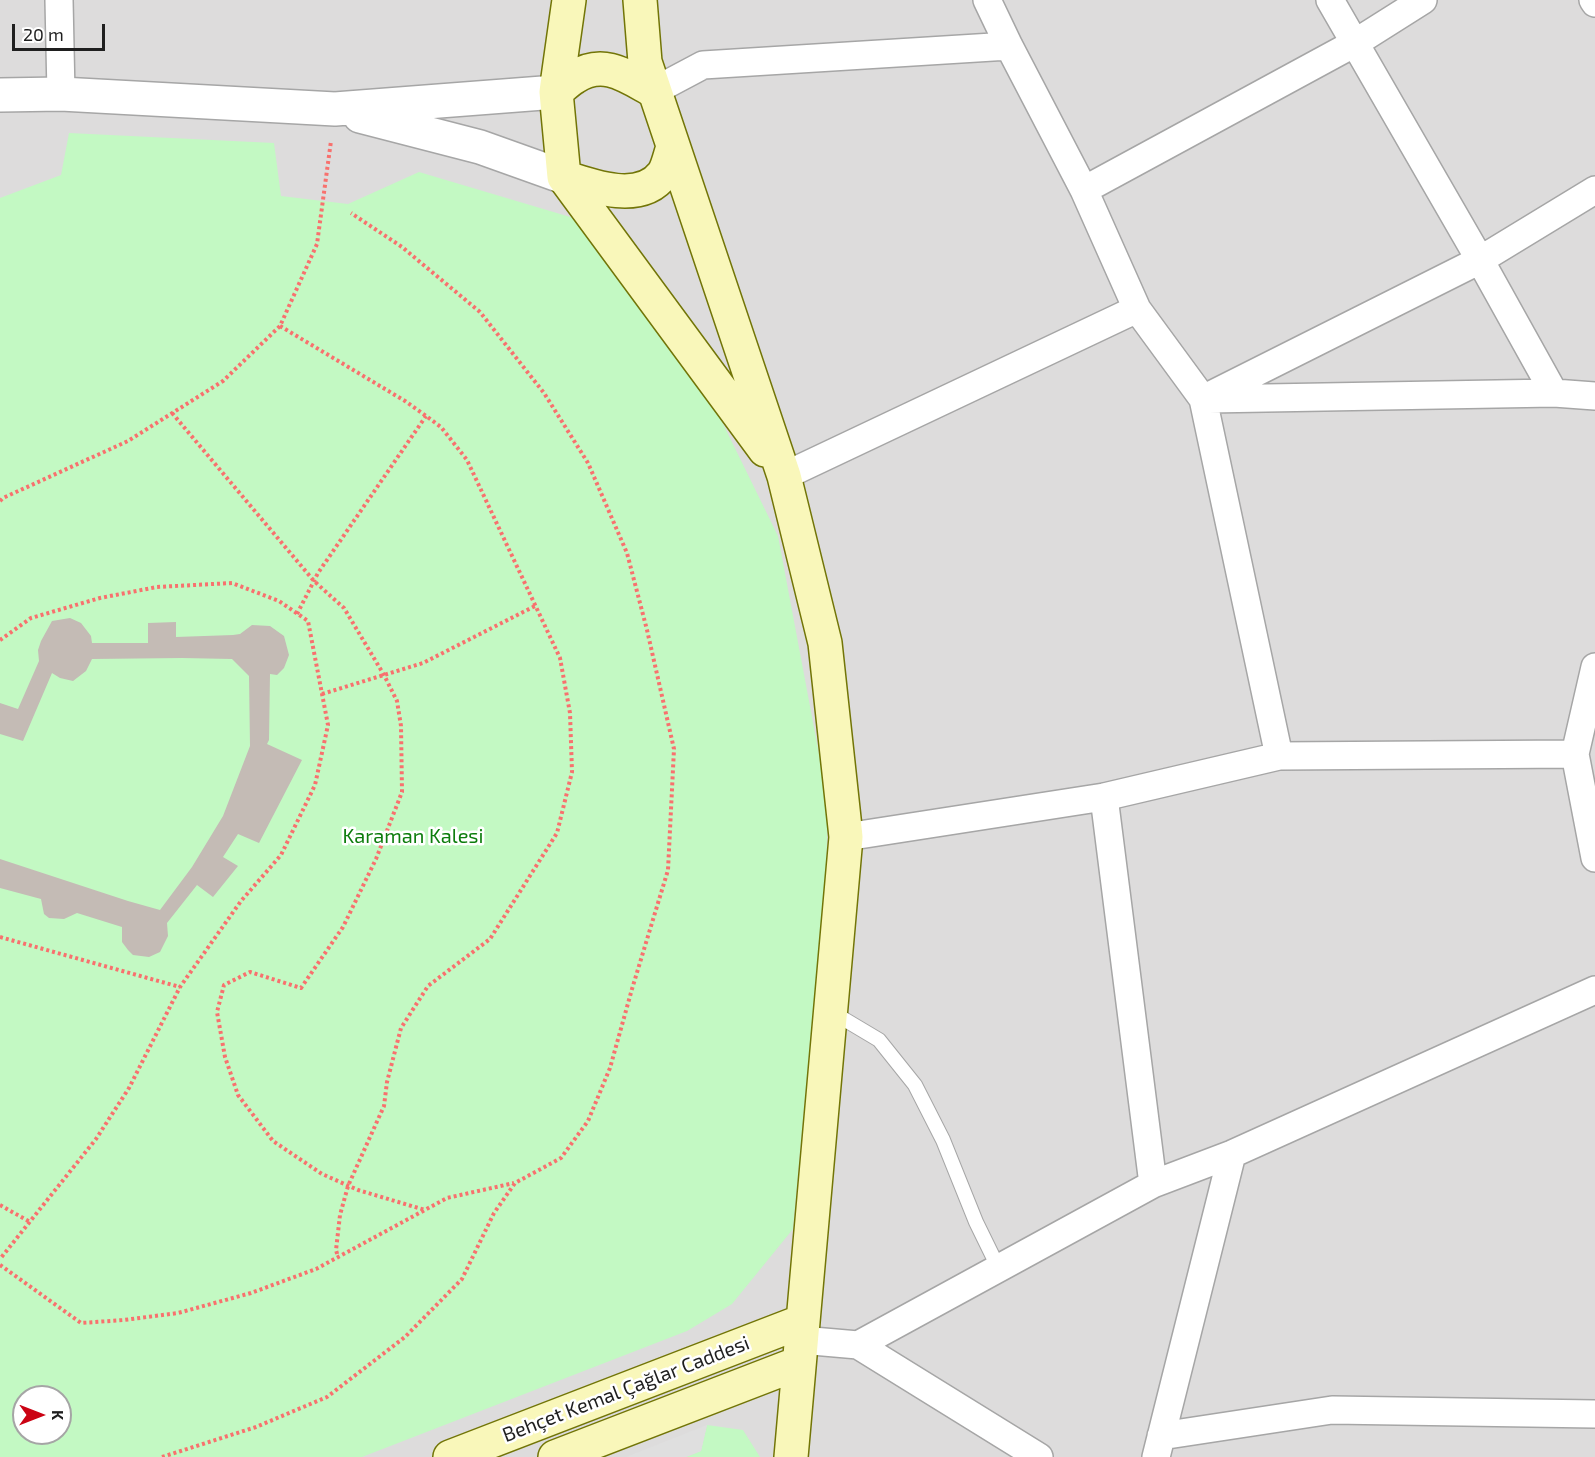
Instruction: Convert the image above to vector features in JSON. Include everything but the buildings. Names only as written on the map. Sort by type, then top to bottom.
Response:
[{"type":"main road","points":[[568,0],[556,92],[564,177],[784,476]]},
{"type":"main road","points":[[640,0],[645,62],[784,476],[825,643],[846,837],[791,1457]]},
{"type":"main road","points":[[556,92],[585,71],[600,68],[614,70],[654,91]]},
{"type":"main road","points":[[564,177],[613,191],[638,190],[652,184],[664,173],[674,147]]},
{"type":"main road","name":"Behçet Kemal Çağlar Caddesi","points":[[450,1457],[801,1341]]},
{"type":"main road","name":"Behçet Kemal Çağlar Caddesi","points":[[555,1457],[801,1341]]},
{"type":"street","points":[[59,0],[61,94]]},
{"type":"street","points":[[987,0],[1084,189],[1137,309],[1203,399],[1279,756]]},
{"type":"street","points":[[1330,0],[1554,393]]},
{"type":"street","points":[[1084,189],[1355,43],[1423,0]]},
{"type":"street","points":[[654,91],[703,65],[1009,46]]},
{"type":"street","points":[[0,95],[61,94],[335,109],[556,92]]},
{"type":"street","points":[[335,109],[480,147],[564,177]]},
{"type":"street","points":[[1203,399],[1480,260],[1595,190]]},
{"type":"street","points":[[784,476],[1137,309]]},
{"type":"street","points":[[1203,399],[1554,393],[1595,396]]},
{"type":"street","points":[[1595,669],[1575,754],[1595,858]]},
{"type":"street","points":[[846,837],[1104,797],[1279,756],[1575,754]]},
{"type":"street","points":[[1104,797],[1153,1184]]},
{"type":"street","points":[[858,1345],[1153,1184],[1232,1154],[1595,990]]},
{"type":"street","points":[[1232,1154],[1158,1446],[1332,1410],[1595,1414]]},
{"type":"street","points":[[801,1341],[858,1345],[1038,1457]]},
{"type":"lane","points":[[830,1011],[879,1040],[915,1085],[943,1140],[976,1222],[999,1269]]},
{"type":"path","points":[[0,501],[128,441],[223,381],[280,326],[317,244],[335,109]]},
{"type":"path","points":[[0,1264],[81,1323],[178,1313],[251,1293],[316,1269],[447,1198],[515,1183],[561,1158],[588,1121],[610,1068],[668,870],[674,749],[627,553],[588,463],[544,393],[480,312],[402,247],[351,213]]},
{"type":"path","points":[[280,326],[426,416],[441,427],[467,460],[560,658],[570,713],[572,772],[557,833],[490,939],[428,986],[401,1028],[387,1082],[384,1106],[348,1186],[340,1215],[336,1250],[338,1257]]},
{"type":"path","points":[[172,413],[314,581],[344,608],[384,675],[397,702],[401,726],[402,792],[376,859],[343,927],[301,988],[250,972],[224,985],[217,1012],[225,1057],[238,1095],[273,1141],[322,1174],[348,1186],[424,1210]]},
{"type":"path","points":[[297,614],[314,581],[426,416]]},
{"type":"path","points":[[0,640],[30,618],[100,598],[157,587],[232,583],[279,602],[308,621],[328,725],[315,785],[280,855],[241,901],[180,987],[129,1088],[101,1131],[0,1259]]},
{"type":"path","points":[[322,694],[423,663],[535,606]]},
{"type":"path","points":[[0,937],[180,987]]},
{"type":"path","points":[[162,1457],[256,1427],[327,1397],[396,1344],[462,1279],[494,1213],[515,1183]]},
{"type":"path","points":[[0,1205],[30,1222]]},
{"type":"shaded area","points":[[0,0],[1595,0],[1595,1457],[0,1457]]},
{"type":"shaded area","points":[[707,1425],[701,1451],[686,1457],[626,1457]]},
{"type":"green space","name":"Karaman Kalesi","points":[[69,133],[274,143],[281,196],[348,204],[419,172],[577,219],[704,385],[778,536],[828,802],[825,914],[812,1021],[793,1229],[732,1304],[687,1331],[362,1457],[0,1457],[0,198],[61,175]]},
{"type":"green space","points":[[707,1425],[743,1430],[760,1457],[686,1457],[701,1451]]}]
